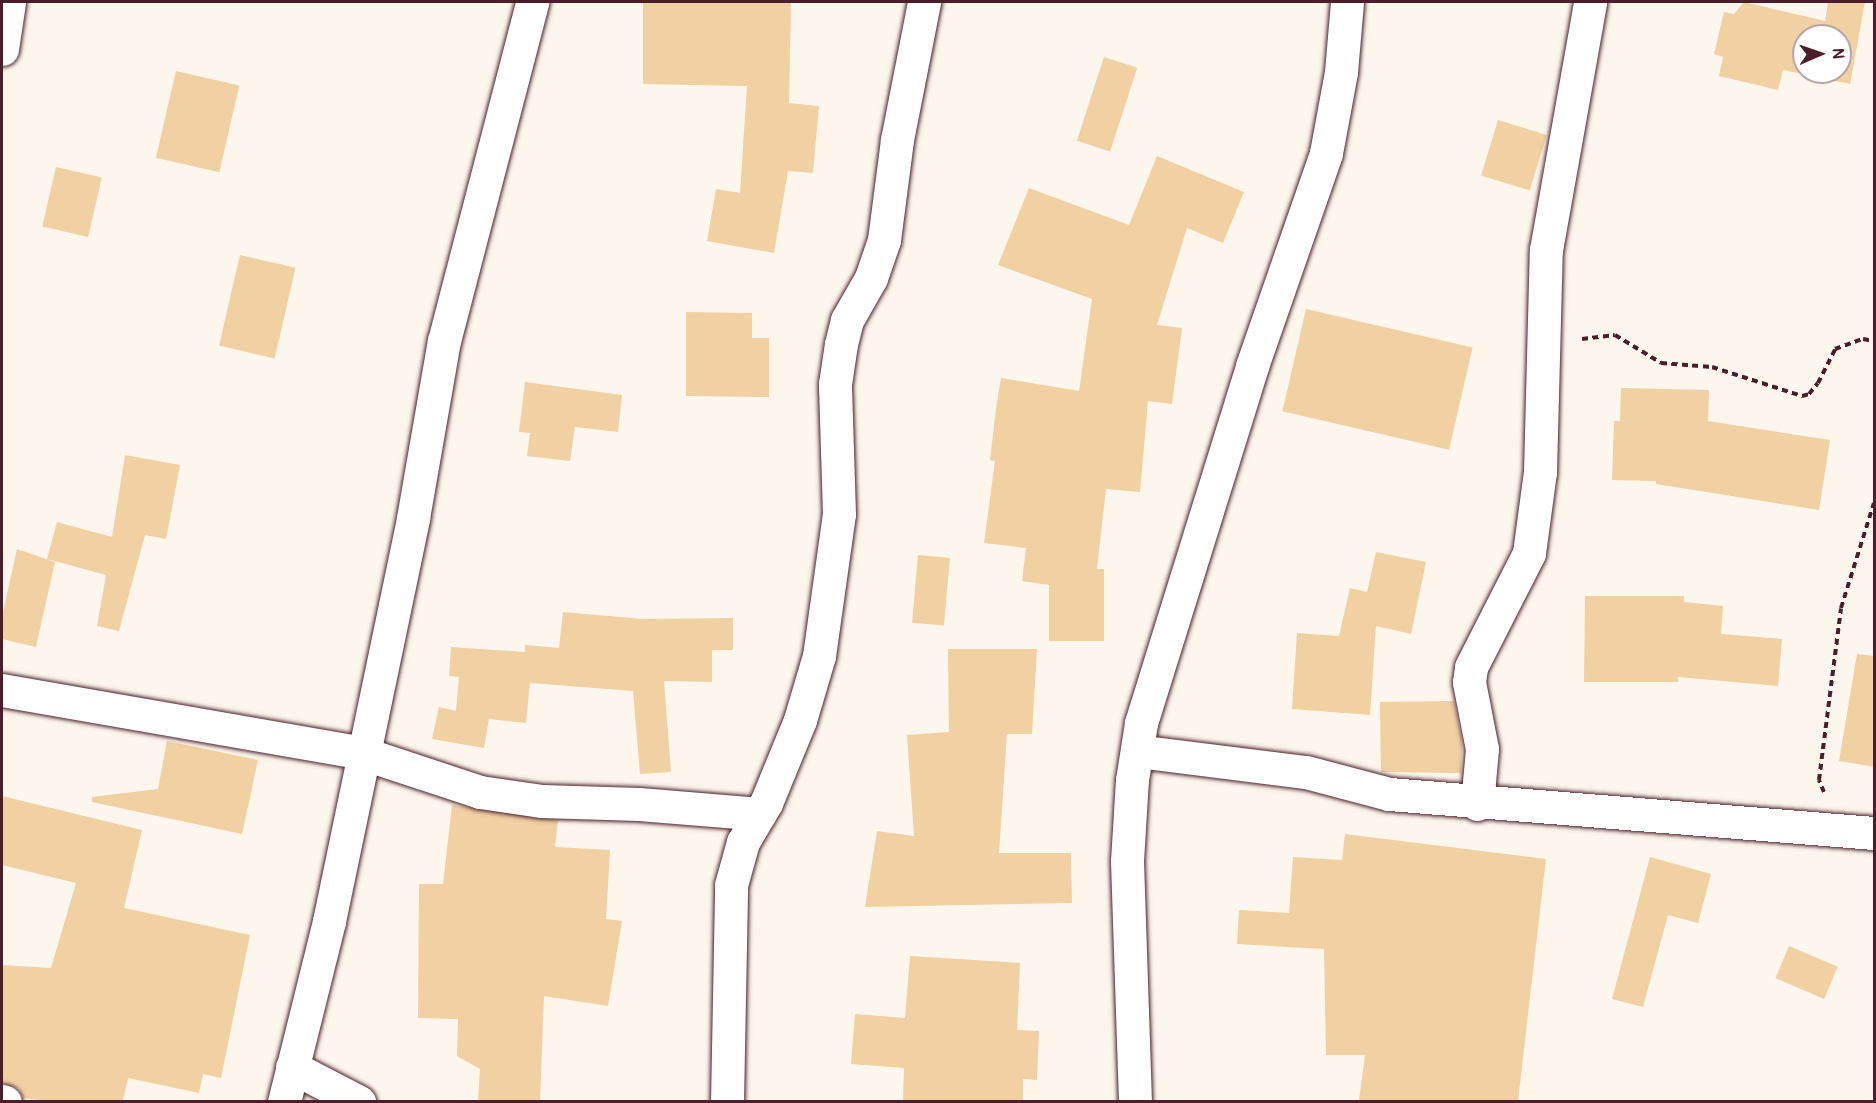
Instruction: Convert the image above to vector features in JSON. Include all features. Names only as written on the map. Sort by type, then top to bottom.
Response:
[{"type":"street","points":[[2,49],[9,2]]},
{"type":"street","points":[[284,1101],[329,921],[362,753],[413,518],[444,341],[532,2]]},
{"type":"street","points":[[727,1101],[731,885],[743,842],[760,814],[800,720],[819,656],[838,513],[835,384],[841,344],[847,320],[871,278],[884,240],[897,140],[924,2]]},
{"type":"street","points":[[1135,1101],[1127,861],[1141,723],[1180,593],[1326,153],[1341,72],[1347,2]]},
{"type":"street","points":[[1478,804],[1482,749],[1469,682],[1471,667],[1529,553],[1540,472],[1546,250],[1590,2]]},
{"type":"street","points":[[2,690],[362,753],[490,793],[542,801],[639,804],[760,814]]},
{"type":"street","points":[[1137,751],[1306,772],[1389,794],[1478,804],[1875,833]]},
{"type":"street","points":[[292,1067],[359,1101]]},
{"type":"path","points":[[1543,349],[1597,334],[1615,335],[1661,363],[1712,367],[1802,396],[1809,394],[1818,383],[1835,349],[1863,339],[1875,341]]},
{"type":"path","points":[[1840,831],[1819,780],[1841,608],[1875,503]]},
{"type":"building","points":[[643,2],[791,2],[789,103],[819,106],[813,173],[788,171],[774,253],[707,241],[716,189],[740,193],[747,86],[643,84]]},
{"type":"building","points":[[1744,2],[1825,21],[1828,2],[1865,2],[1852,73],[1852,24],[1792,24],[1792,72],[1783,70],[1778,90],[1719,76],[1723,57],[1714,54],[1724,12],[1734,14]]},
{"type":"building","points":[[1104,57],[1137,68],[1110,152],[1077,141]]},
{"type":"building","points":[[176,71],[239,86],[219,172],[156,158]]},
{"type":"building","points":[[1498,120],[1547,135],[1530,190],[1481,175]]},
{"type":"building","points":[[1157,156],[1244,192],[1223,243],[1187,228],[1157,325],[1182,328],[1172,404],[1148,401],[1140,492],[1106,489],[1097,569],[1104,569],[1104,641],[1049,641],[1049,585],[1022,581],[1026,548],[984,543],[995,461],[990,460],[996,409],[1001,378],[1079,391],[1092,299],[998,265],[1029,188],[1129,225]]},
{"type":"building","points":[[56,167],[102,178],[88,237],[42,226]]},
{"type":"building","points":[[240,255],[296,268],[275,358],[219,346]]},
{"type":"building","points":[[1306,309],[1473,347],[1449,450],[1282,411]]},
{"type":"building","points":[[686,312],[752,313],[752,338],[769,338],[769,397],[686,396]]},
{"type":"building","points":[[525,382],[622,395],[618,432],[575,427],[570,461],[527,456],[530,433],[519,432]]},
{"type":"building","points":[[1621,388],[1709,390],[1708,421],[1830,440],[1819,510],[1656,484],[1656,481],[1612,480],[1614,421],[1620,421]]},
{"type":"building","points":[[125,455],[180,465],[166,539],[145,535],[119,631],[97,626],[106,575],[47,559],[57,522],[112,537]]},
{"type":"building","points":[[17,549],[55,562],[36,647],[2,639],[2,617]]},
{"type":"building","points":[[1376,552],[1426,562],[1411,634],[1376,626],[1370,715],[1292,709],[1297,633],[1339,636],[1350,588],[1367,592]]},
{"type":"building","points":[[918,555],[950,558],[944,626],[912,623]]},
{"type":"building","points":[[1585,596],[1684,596],[1684,602],[1723,606],[1721,634],[1782,639],[1778,686],[1678,677],[1678,682],[1584,682]]},
{"type":"building","points":[[563,612],[643,619],[733,618],[733,650],[712,650],[712,682],[664,681],[671,772],[640,774],[633,691],[530,683],[526,723],[489,719],[484,748],[432,739],[439,707],[456,711],[459,677],[449,676],[451,647],[525,652],[525,645],[559,648]]},
{"type":"building","points":[[948,649],[1037,649],[1032,734],[1007,734],[999,853],[1071,853],[1072,903],[865,907],[877,831],[914,836],[907,735],[949,732]]},
{"type":"building","points":[[1857,654],[1875,656],[1875,767],[1839,761]]},
{"type":"building","points":[[1454,701],[1462,743],[1461,773],[1381,772],[1380,702]]},
{"type":"building","points":[[167,741],[258,760],[242,834],[92,802],[92,797],[158,789]]},
{"type":"building","points":[[2,796],[142,830],[124,908],[250,935],[221,1078],[203,1074],[199,1093],[128,1078],[123,1101],[47,1101],[23,1098],[19,1089],[2,1083],[2,965],[51,968],[76,883],[2,865]]},
{"type":"building","points":[[452,805],[558,820],[555,847],[610,850],[606,919],[622,921],[608,1006],[544,996],[540,1101],[478,1101],[480,1069],[457,1056],[458,1019],[418,1018],[419,884],[443,884]]},
{"type":"building","points":[[1345,834],[1546,859],[1518,1101],[1359,1100],[1365,1055],[1326,1055],[1324,949],[1237,944],[1239,910],[1289,913],[1293,857],[1342,860]]},
{"type":"building","points":[[1650,857],[1711,874],[1698,923],[1668,915],[1643,1007],[1612,999]]},
{"type":"building","points":[[1789,946],[1838,967],[1824,999],[1775,978]]},
{"type":"building","points":[[910,956],[1020,963],[1017,1030],[1039,1031],[1037,1080],[1023,1079],[1023,1101],[903,1101],[904,1068],[851,1064],[855,1014],[905,1018]]}]
